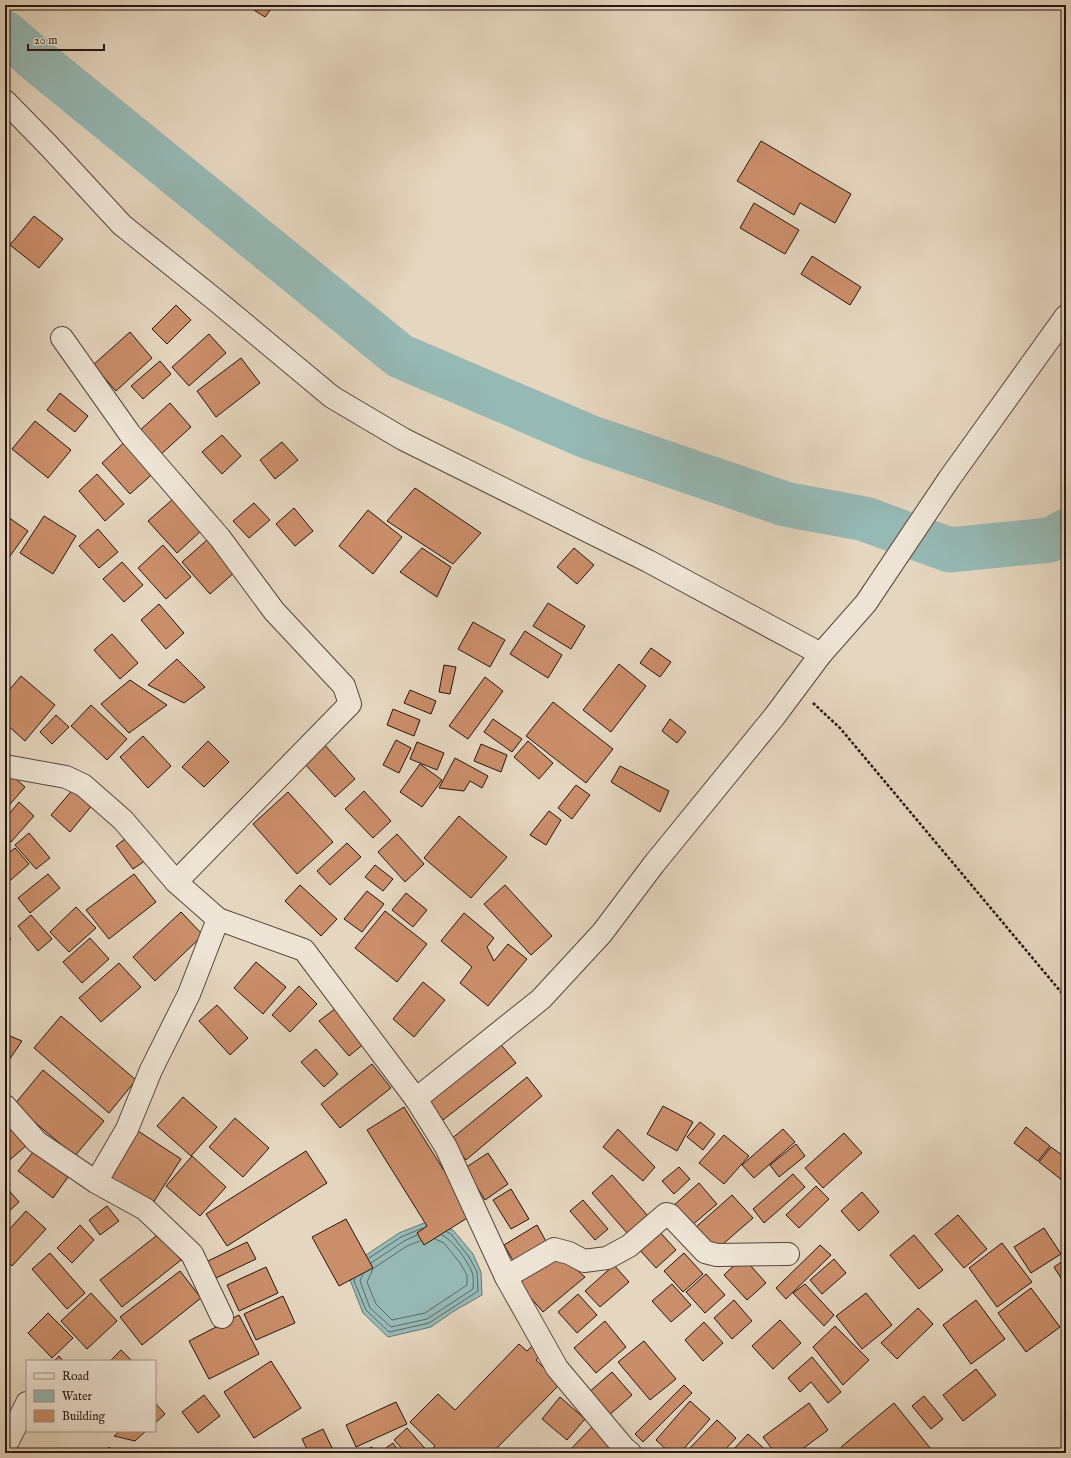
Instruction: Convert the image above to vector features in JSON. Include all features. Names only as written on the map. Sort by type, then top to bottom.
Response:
[{"type":"street","points":[[5,101],[122,225],[218,302],[332,397],[402,439],[648,561],[821,654]]},
{"type":"street","points":[[416,1099],[546,994],[602,933],[654,864],[797,687],[821,654],[866,603],[949,479],[1066,316]]},
{"type":"street","points":[[62,338],[130,434],[220,538],[274,611],[344,686],[350,704],[176,882]]},
{"type":"street","points":[[5,766],[66,777],[83,785],[124,820],[176,882],[218,919],[304,950],[416,1099],[446,1147],[506,1277],[557,1368],[624,1448],[630,1453]]},
{"type":"street","points":[[96,1182],[127,1129],[151,1070],[189,994],[218,919]]},
{"type":"street","points":[[5,1106],[37,1142],[96,1182],[145,1209],[192,1254],[222,1317]]},
{"type":"street","points":[[506,1277],[554,1249],[569,1252],[584,1261],[607,1258],[629,1246],[666,1214],[670,1215],[705,1252],[717,1255],[788,1254]]},
{"type":"street","points":[[5,1447],[26,1404]]},
{"type":"path","points":[[797,687],[840,728],[1066,998]]},
{"type":"water","points":[[429,1221],[453,1230],[473,1254],[481,1272],[482,1295],[454,1311],[431,1327],[388,1337],[363,1313],[350,1280],[363,1257],[399,1233]]},
{"type":"building","points":[[246,5],[274,5],[265,17]]},
{"type":"building","points":[[761,141],[851,194],[835,223],[800,203],[794,215],[737,181]]},
{"type":"building","points":[[754,203],[799,230],[785,254],[740,228]]},
{"type":"building","points":[[34,216],[63,239],[39,268],[10,245]]},
{"type":"building","points":[[812,256],[861,287],[850,305],[801,274]]},
{"type":"building","points":[[176,305],[191,320],[167,344],[152,329]]},
{"type":"building","points":[[130,332],[152,358],[116,391],[93,365]]},
{"type":"building","points":[[209,334],[226,353],[189,386],[172,367]]},
{"type":"building","points":[[241,358],[260,383],[216,417],[197,391]]},
{"type":"building","points":[[160,361],[171,374],[143,399],[131,386]]},
{"type":"building","points":[[60,393],[88,416],[75,432],[47,410]]},
{"type":"building","points":[[170,403],[191,427],[159,456],[138,432]]},
{"type":"building","points":[[35,421],[71,450],[48,478],[12,449]]},
{"type":"building","points":[[222,435],[241,456],[222,474],[202,452]]},
{"type":"building","points":[[129,438],[157,470],[130,494],[102,463]]},
{"type":"building","points":[[282,442],[298,460],[275,479],[260,460]]},
{"type":"building","points":[[97,474],[124,504],[105,521],[79,491]]},
{"type":"building","points":[[415,488],[481,533],[453,564],[387,521]]},
{"type":"building","points":[[173,499],[202,530],[177,553],[148,521]]},
{"type":"building","points":[[254,503],[270,520],[249,538],[233,521]]},
{"type":"building","points":[[294,508],[313,531],[295,546],[276,524]]},
{"type":"building","points":[[368,510],[402,537],[373,574],[339,546]]},
{"type":"building","points":[[5,515],[28,531],[5,563]]},
{"type":"building","points":[[44,516],[76,536],[53,574],[20,553]]},
{"type":"building","points":[[98,529],[118,552],[99,568],[79,546]]},
{"type":"building","points":[[207,540],[235,572],[210,594],[182,562]]},
{"type":"building","points":[[163,545],[191,577],[166,599],[138,568]]},
{"type":"building","points":[[422,548],[451,567],[437,597],[400,572]]},
{"type":"building","points":[[574,548],[594,565],[577,584],[557,567]]},
{"type":"building","points":[[122,562],[143,585],[124,602],[103,579]]},
{"type":"building","points":[[548,603],[585,626],[571,649],[533,626]]},
{"type":"building","points":[[159,604],[184,633],[166,649],[141,620]]},
{"type":"building","points":[[473,622],[505,640],[490,667],[458,649]]},
{"type":"building","points":[[525,631],[562,655],[548,678],[510,654]]},
{"type":"building","points":[[112,634],[138,663],[120,679],[94,650]]},
{"type":"building","points":[[651,648],[671,662],[660,677],[640,663]]},
{"type":"building","points":[[177,659],[205,687],[184,703],[148,685]]},
{"type":"building","points":[[619,664],[646,686],[611,732],[583,710]]},
{"type":"building","points":[[444,665],[456,667],[450,694],[439,692]]},
{"type":"building","points":[[21,676],[55,705],[25,741],[5,723],[5,695]]},
{"type":"building","points":[[485,677],[503,691],[468,739],[449,726]]},
{"type":"building","points":[[130,680],[167,705],[129,733],[101,704]]},
{"type":"building","points":[[410,690],[436,701],[431,714],[404,703]]},
{"type":"building","points":[[553,702],[613,749],[586,783],[526,736]]},
{"type":"building","points":[[91,705],[127,739],[107,760],[71,726]]},
{"type":"building","points":[[393,709],[420,720],[414,736],[387,725]]},
{"type":"building","points":[[56,715],[69,727],[52,744],[40,732]]},
{"type":"building","points":[[493,719],[522,739],[512,752],[484,732]]},
{"type":"building","points":[[670,719],[686,732],[677,743],[662,731]]},
{"type":"building","points":[[143,736],[171,766],[148,788],[120,757]]},
{"type":"building","points":[[396,740],[411,748],[399,773],[383,765]]},
{"type":"building","points":[[208,741],[229,762],[204,787],[182,767]]},
{"type":"building","points":[[528,741],[553,763],[539,779],[514,757]]},
{"type":"building","points":[[417,742],[444,753],[437,770],[410,759]]},
{"type":"building","points":[[323,743],[355,779],[335,797],[303,762]]},
{"type":"building","points":[[481,744],[507,755],[501,772],[474,761]]},
{"type":"building","points":[[455,758],[488,776],[482,788],[470,781],[464,791],[439,788]]},
{"type":"building","points":[[420,764],[442,780],[422,807],[400,792]]},
{"type":"building","points":[[620,766],[669,791],[660,812],[611,782]]},
{"type":"building","points":[[5,769],[25,787],[5,810]]},
{"type":"building","points":[[576,785],[590,795],[572,819],[558,808]]},
{"type":"building","points":[[75,787],[94,803],[70,832],[51,815]]},
{"type":"building","points":[[364,791],[391,821],[373,838],[345,809]]},
{"type":"building","points":[[288,792],[333,842],[297,874],[253,824]]},
{"type":"building","points":[[19,802],[34,816],[11,842],[5,837],[5,819]]},
{"type":"building","points":[[549,811],[561,820],[546,845],[530,835]]},
{"type":"building","points":[[459,816],[507,857],[471,898],[424,858]]},
{"type":"building","points":[[29,833],[50,858],[36,869],[15,845]]},
{"type":"building","points":[[131,834],[149,858],[133,869],[116,846]]},
{"type":"building","points":[[397,834],[424,864],[405,882],[378,852]]},
{"type":"building","points":[[347,843],[361,857],[330,885],[317,871]]},
{"type":"building","points":[[15,848],[29,864],[5,885],[5,856]]},
{"type":"building","points":[[375,865],[393,879],[383,891],[365,877]]},
{"type":"building","points":[[48,874],[60,888],[30,913],[18,898]]},
{"type":"building","points":[[134,874],[156,902],[109,939],[86,910]]},
{"type":"building","points":[[300,885],[337,919],[321,936],[285,901]]},
{"type":"building","points":[[505,885],[552,936],[531,955],[484,904]]},
{"type":"building","points":[[367,891],[384,904],[362,932],[344,919]]},
{"type":"building","points":[[406,893],[427,910],[413,927],[392,910]]},
{"type":"building","points":[[76,907],[96,928],[69,952],[50,932]]},
{"type":"building","points":[[385,911],[427,944],[397,982],[355,948]]},
{"type":"building","points":[[181,912],[203,935],[155,981],[133,957]]},
{"type":"building","points":[[464,913],[494,938],[487,947],[494,961],[508,944],[527,959],[488,1006],[460,983],[472,967],[441,941]]},
{"type":"building","points":[[31,915],[52,939],[38,951],[18,926]]},
{"type":"building","points":[[5,934],[11,939],[5,943]]},
{"type":"building","points":[[90,938],[109,959],[82,983],[63,962]]},
{"type":"building","points":[[256,962],[286,987],[263,1014],[234,988]]},
{"type":"building","points":[[119,963],[141,987],[101,1022],[79,998]]},
{"type":"building","points":[[423,982],[445,1000],[414,1037],[393,1019]]},
{"type":"building","points":[[299,986],[317,1004],[290,1032],[272,1015]]},
{"type":"building","points":[[217,1005],[248,1038],[230,1055],[199,1021]]},
{"type":"building","points":[[336,1008],[365,1043],[349,1056],[319,1021]]},
{"type":"building","points":[[61,1016],[136,1080],[109,1113],[34,1048]]},
{"type":"building","points":[[5,1034],[22,1041],[5,1066]]},
{"type":"building","points":[[498,1041],[516,1063],[443,1120],[425,1098]]},
{"type":"building","points":[[316,1049],[338,1074],[324,1087],[301,1062]]},
{"type":"building","points":[[372,1064],[391,1088],[340,1128],[321,1104]]},
{"type":"building","points":[[43,1070],[104,1121],[75,1156],[14,1105]]},
{"type":"building","points":[[527,1077],[542,1096],[466,1160],[450,1140]]},
{"type":"building","points":[[183,1097],[217,1127],[191,1156],[157,1126]]},
{"type":"building","points":[[663,1106],[693,1122],[677,1151],[647,1134]]},
{"type":"building","points":[[404,1107],[472,1215],[424,1245],[417,1233],[427,1226],[367,1130]]},
{"type":"building","points":[[235,1118],[269,1148],[243,1177],[209,1147]]},
{"type":"building","points":[[5,1120],[27,1145],[5,1164]]},
{"type":"building","points":[[700,1122],[715,1134],[703,1150],[687,1137]]},
{"type":"building","points":[[1026,1127],[1050,1146],[1038,1161],[1014,1143]]},
{"type":"building","points":[[618,1129],[655,1167],[643,1181],[603,1147]]},
{"type":"building","points":[[783,1129],[795,1142],[754,1178],[742,1165]]},
{"type":"building","points":[[138,1131],[181,1159],[151,1206],[107,1178]]},
{"type":"building","points":[[844,1133],[862,1153],[823,1188],[805,1168]]},
{"type":"building","points":[[724,1135],[749,1156],[724,1184],[699,1163]]},
{"type":"building","points":[[796,1144],[805,1156],[779,1177],[770,1165]]},
{"type":"building","points":[[1051,1147],[1066,1158],[1066,1177],[1063,1181],[1039,1162]]},
{"type":"building","points":[[34,1151],[68,1177],[53,1198],[18,1171]]},
{"type":"building","points":[[306,1151],[327,1183],[227,1246],[206,1214]]},
{"type":"building","points":[[488,1153],[508,1184],[485,1200],[465,1168]]},
{"type":"building","points":[[192,1156],[226,1187],[200,1216],[166,1186]]},
{"type":"building","points":[[679,1167],[690,1179],[674,1194],[662,1181]]},
{"type":"building","points":[[793,1174],[805,1187],[764,1223],[753,1209]]},
{"type":"building","points":[[612,1175],[648,1216],[628,1234],[592,1193]]},
{"type":"building","points":[[699,1183],[717,1204],[691,1226],[673,1206]]},
{"type":"building","points":[[5,1186],[19,1202],[5,1215]]},
{"type":"building","points":[[816,1186],[829,1199],[799,1228],[786,1215]]},
{"type":"building","points":[[511,1189],[529,1219],[511,1229],[493,1200]]},
{"type":"building","points":[[862,1192],[879,1212],[859,1231],[841,1211]]},
{"type":"building","points":[[732,1195],[753,1218],[716,1250],[696,1227]]},
{"type":"building","points":[[583,1200],[608,1229],[595,1240],[570,1211]]},
{"type":"building","points":[[107,1206],[119,1221],[100,1235],[89,1220]]},
{"type":"building","points":[[26,1211],[46,1229],[12,1266],[5,1259],[5,1234]]},
{"type":"building","points":[[958,1215],[987,1249],[964,1268],[935,1234]]},
{"type":"building","points":[[346,1219],[373,1268],[339,1286],[312,1237]]},
{"type":"building","points":[[80,1225],[94,1240],[72,1263],[57,1248]]},
{"type":"building","points":[[537,1225],[548,1245],[515,1264],[504,1245]]},
{"type":"building","points":[[1044,1228],[1061,1254],[1031,1273],[1014,1247]]},
{"type":"building","points":[[658,1230],[676,1250],[656,1268],[638,1248]]},
{"type":"building","points":[[160,1233],[181,1260],[122,1307],[100,1280]]},
{"type":"building","points":[[914,1235],[943,1270],[919,1289],[890,1255]]},
{"type":"building","points":[[247,1242],[256,1259],[216,1278],[208,1261]]},
{"type":"building","points":[[1002,1243],[1032,1282],[997,1307],[969,1268]]},
{"type":"building","points":[[820,1245],[831,1255],[786,1299],[776,1288]]},
{"type":"building","points":[[50,1253],[85,1293],[67,1309],[32,1269]]},
{"type":"building","points":[[684,1253],[703,1274],[683,1292],[664,1271]]},
{"type":"building","points":[[743,1257],[766,1283],[747,1300],[724,1275]]},
{"type":"building","points":[[563,1258],[585,1277],[543,1312],[517,1282],[547,1260]]},
{"type":"building","points":[[834,1259],[846,1273],[822,1294],[810,1280]]},
{"type":"building","points":[[1066,1259],[1066,1286],[1054,1267]]},
{"type":"building","points":[[614,1265],[629,1282],[600,1307],[585,1291]]},
{"type":"building","points":[[266,1267],[278,1293],[239,1311],[227,1285]]},
{"type":"building","points":[[180,1271],[201,1298],[142,1345],[120,1317]]},
{"type":"building","points":[[706,1274],[725,1295],[705,1313],[686,1292]]},
{"type":"building","points":[[672,1284],[691,1305],[671,1322],[652,1301]]},
{"type":"building","points":[[805,1284],[834,1315],[824,1326],[793,1293]]},
{"type":"building","points":[[1031,1288],[1060,1327],[1026,1352],[998,1313]]},
{"type":"building","points":[[91,1293],[117,1321],[87,1349],[61,1321]]},
{"type":"building","points":[[866,1293],[892,1325],[862,1349],[836,1316]]},
{"type":"building","points":[[578,1294],[597,1315],[577,1333],[558,1312]]},
{"type":"building","points":[[283,1296],[295,1323],[256,1340],[244,1314]]},
{"type":"building","points":[[734,1300],[752,1321],[732,1339],[714,1318]]},
{"type":"building","points":[[976,1300],[1005,1339],[971,1364],[943,1325]]},
{"type":"building","points":[[918,1308],[933,1324],[897,1359],[881,1343]]},
{"type":"building","points":[[48,1313],[73,1338],[52,1358],[28,1333]]},
{"type":"building","points":[[239,1315],[259,1354],[209,1379],[189,1341]]},
{"type":"building","points":[[780,1320],[801,1343],[773,1369],[752,1346]]},
{"type":"building","points":[[605,1321],[626,1347],[596,1373],[574,1348]]},
{"type":"building","points":[[704,1322],[723,1343],[703,1361],[685,1340]]},
{"type":"building","points":[[835,1326],[869,1360],[843,1385],[813,1347]]},
{"type":"building","points":[[644,1341],[676,1379],[650,1400],[618,1362]]},
{"type":"building","points":[[519,1344],[527,1351],[532,1346],[541,1355],[536,1360],[560,1384],[492,1453],[433,1453],[430,1451],[435,1446],[410,1422],[438,1394],[455,1410]]},
{"type":"building","points":[[121,1350],[131,1360],[111,1360]]},
{"type":"building","points":[[59,1356],[62,1360],[55,1360]]},
{"type":"building","points":[[812,1357],[841,1392],[828,1403],[811,1382],[800,1392],[788,1378]]},
{"type":"building","points":[[271,1361],[301,1408],[254,1438],[224,1392]]},
{"type":"building","points":[[976,1369],[996,1395],[963,1421],[943,1395]]},
{"type":"building","points":[[612,1372],[632,1395],[607,1417],[587,1394]]},
{"type":"building","points":[[684,1385],[692,1393],[643,1442],[635,1434]]},
{"type":"building","points":[[204,1395],[220,1416],[198,1433],[182,1412]]},
{"type":"building","points":[[924,1396],[943,1419],[931,1429],[912,1406]]},
{"type":"building","points":[[560,1397],[585,1419],[567,1440],[542,1419]]},
{"type":"building","points":[[690,1401],[710,1419],[680,1453],[670,1453],[656,1440]]},
{"type":"building","points":[[396,1402],[407,1424],[356,1447],[346,1425]]},
{"type":"building","points":[[809,1403],[828,1430],[797,1453],[775,1453],[763,1437]]},
{"type":"building","points":[[894,1403],[931,1449],[926,1453],[846,1453],[841,1447]]},
{"type":"building","points":[[156,1404],[165,1414],[156,1422]]},
{"type":"building","points":[[717,1420],[736,1438],[722,1453],[685,1453]]},
{"type":"building","points":[[593,1426],[621,1453],[567,1453]]},
{"type":"building","points":[[407,1428],[429,1453],[406,1453],[394,1440]]},
{"type":"building","points":[[323,1429],[334,1452],[309,1453],[302,1439]]},
{"type":"building","points":[[119,1432],[145,1432],[135,1441],[114,1436]]},
{"type":"building","points":[[748,1434],[768,1452],[730,1453]]},
{"type":"building","points":[[393,1443],[400,1453],[379,1453]]},
{"type":"building","points":[[109,1447],[116,1453],[103,1453]]},
{"type":"building","points":[[372,1447],[374,1453],[358,1453]]},
{"type":"building","points":[[813,1448],[816,1453],[807,1453]]},
{"type":"waterway","points":[[5,33],[400,356],[589,437],[785,504],[865,519],[950,550],[1050,540],[1066,531]]}]
